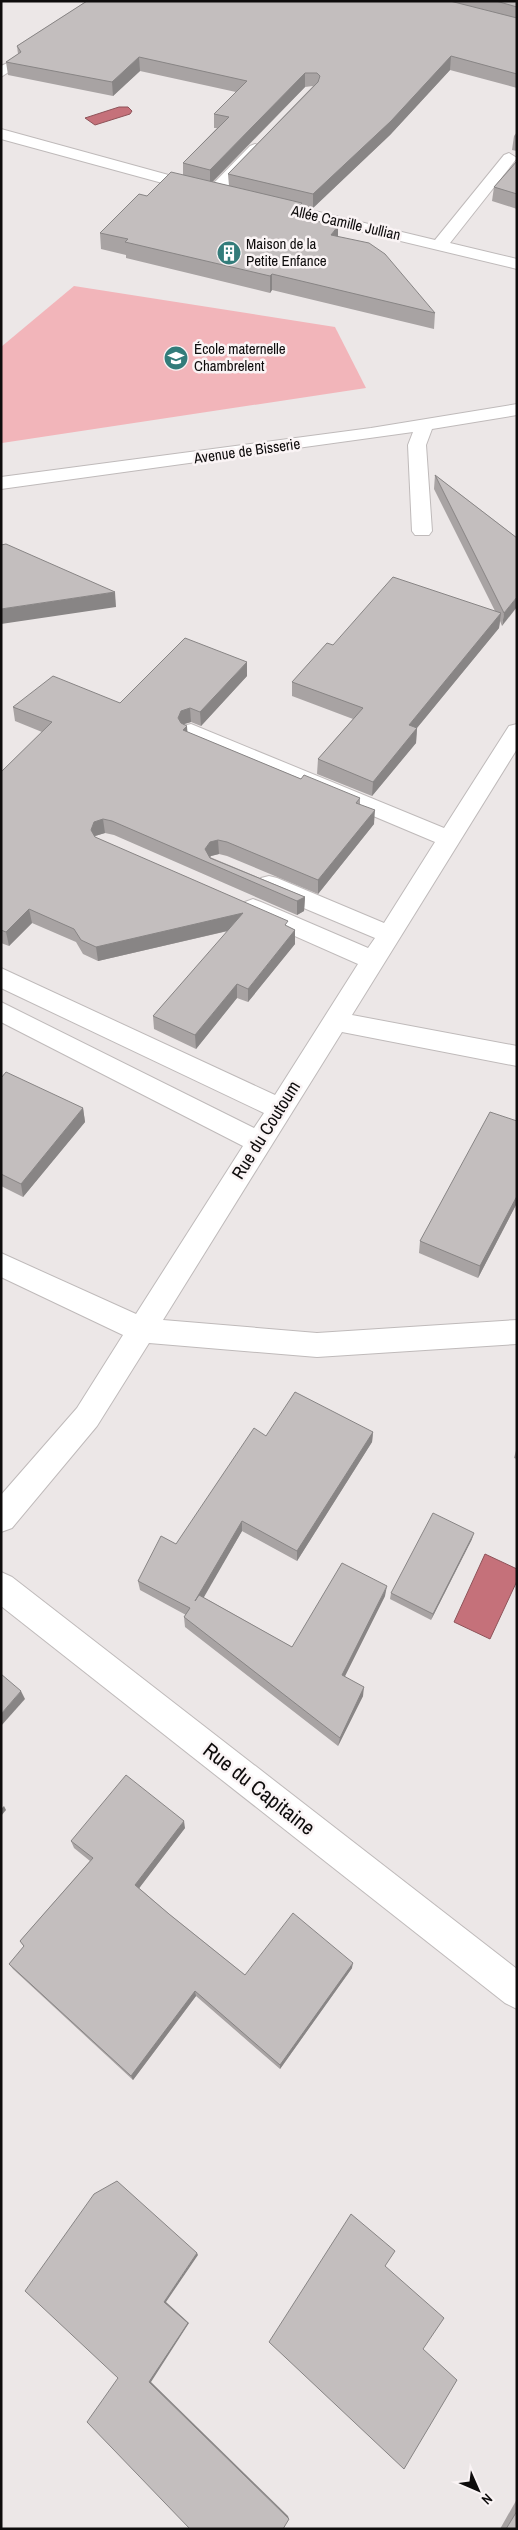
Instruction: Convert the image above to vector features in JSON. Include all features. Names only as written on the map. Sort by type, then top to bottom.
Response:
[{"type":"street","points":[[1,74],[14,64]]},
{"type":"street","points":[[1,134],[232,196]]},
{"type":"street","points":[[214,192],[266,138]]},
{"type":"street","points":[[439,246],[509,158]]},
{"type":"street","name":"Allée Camille Jullian","points":[[251,201],[517,264]]},
{"type":"street","name":"Avenue de Bisserie","points":[[1,483],[424,427],[517,409]]},
{"type":"street","name":"Avenue de Bisserie","points":[[493,414],[517,416]]},
{"type":"street","points":[[422,531],[417,445],[424,427]]},
{"type":"street","points":[[191,731],[449,839]]},
{"type":"street","name":"Rue du Coutoum","points":[[5,1507],[87,1417],[517,731]]},
{"type":"street","points":[[246,875],[390,934]]},
{"type":"street","points":[[230,898],[374,960]]},
{"type":"street","points":[[1,976],[280,1108]]},
{"type":"street","points":[[1,1011],[259,1142]]},
{"type":"street","points":[[336,1021],[517,1056]]},
{"type":"street","points":[[1,1264],[141,1330],[317,1345],[517,1332]]},
{"type":"street","name":"Rue du Capitaine","points":[[1,1587],[517,1991]]},
{"type":"shaded area","points":[[119,107],[128,107],[132,111],[130,114],[95,125],[85,118]]},
{"type":"shaded area","name":"École maternelle Chambrelent","points":[[74,286],[335,327],[366,388],[2,443],[1,347]]},
{"type":"shaded area","points":[[485,1554],[517,1569],[517,1581],[490,1639],[454,1622]]},
{"type":"building","points":[[87,1],[450,1],[517,18],[517,74],[451,56],[391,121],[313,194],[228,174],[318,82],[320,76],[317,73],[305,73],[210,170],[183,163],[229,117],[214,114],[247,81],[139,57],[112,82],[6,62],[21,52],[17,46]]},
{"type":"building","points":[[496,1],[517,1],[517,7]]},
{"type":"building","points":[[517,161],[517,194],[494,187]]},
{"type":"building","points":[[171,172],[302,203],[290,215],[338,226],[331,235],[369,243],[385,254],[435,313],[272,274],[270,276],[125,242],[128,239],[100,233],[139,194],[147,196]]},
{"type":"building","points":[[435,475],[517,538],[517,597],[504,613]]},
{"type":"building","points":[[6,544],[115,592],[1,609],[1,545]]},
{"type":"building","points":[[393,577],[501,613],[409,725],[417,728],[373,782],[318,759],[363,708],[292,682],[327,643],[333,645]]},
{"type":"building","points":[[185,638],[247,662],[200,712],[190,708],[181,711],[178,718],[181,723],[187,726],[183,730],[301,779],[304,775],[360,798],[356,803],[375,810],[318,880],[227,842],[218,840],[210,842],[205,849],[210,858],[305,897],[297,901],[112,821],[103,819],[94,822],[91,830],[95,837],[288,921],[285,925],[295,930],[248,989],[237,984],[195,1035],[153,1016],[243,913],[96,947],[81,940],[74,929],[29,909],[6,932],[1,930],[1,772],[52,722],[13,707],[53,676],[120,703]]},
{"type":"building","points":[[6,1072],[83,1108],[21,1184],[1,1174],[1,1078]]},
{"type":"building","points":[[490,1112],[517,1121],[517,1196],[480,1266],[420,1241]]},
{"type":"building","points":[[295,1392],[373,1432],[297,1551],[242,1521],[195,1601],[199,1595],[292,1647],[342,1563],[387,1586],[342,1675],[364,1687],[340,1738],[184,1617],[190,1608],[138,1581],[161,1536],[176,1544],[254,1428],[266,1436]]},
{"type":"building","points":[[433,1513],[474,1533],[433,1614],[391,1593]]},
{"type":"building","points":[[1,1674],[21,1691],[1,1714]]},
{"type":"building","points":[[126,1775],[184,1821],[135,1885],[169,1914],[245,1975],[293,1913],[353,1963],[280,2065],[195,1991],[131,2076],[9,1964],[24,1946],[20,1941],[93,1858],[71,1841]]},
{"type":"building","points":[[117,2181],[197,2253],[164,2302],[188,2323],[149,2382],[289,2519],[283,2529],[190,2529],[87,2422],[118,2378],[25,2291],[94,2194]]},
{"type":"building","points":[[351,2214],[395,2251],[385,2266],[444,2318],[423,2349],[457,2380],[404,2469],[269,2342]]},
{"type":"building","points":[[517,2511],[517,2529],[506,2529]]},
{"type":"place","name":"Maison de la Petite Enfance","points":[[229,253]]},
{"type":"place","name":"École maternelle Chambrelent","points":[[176,358]]}]
